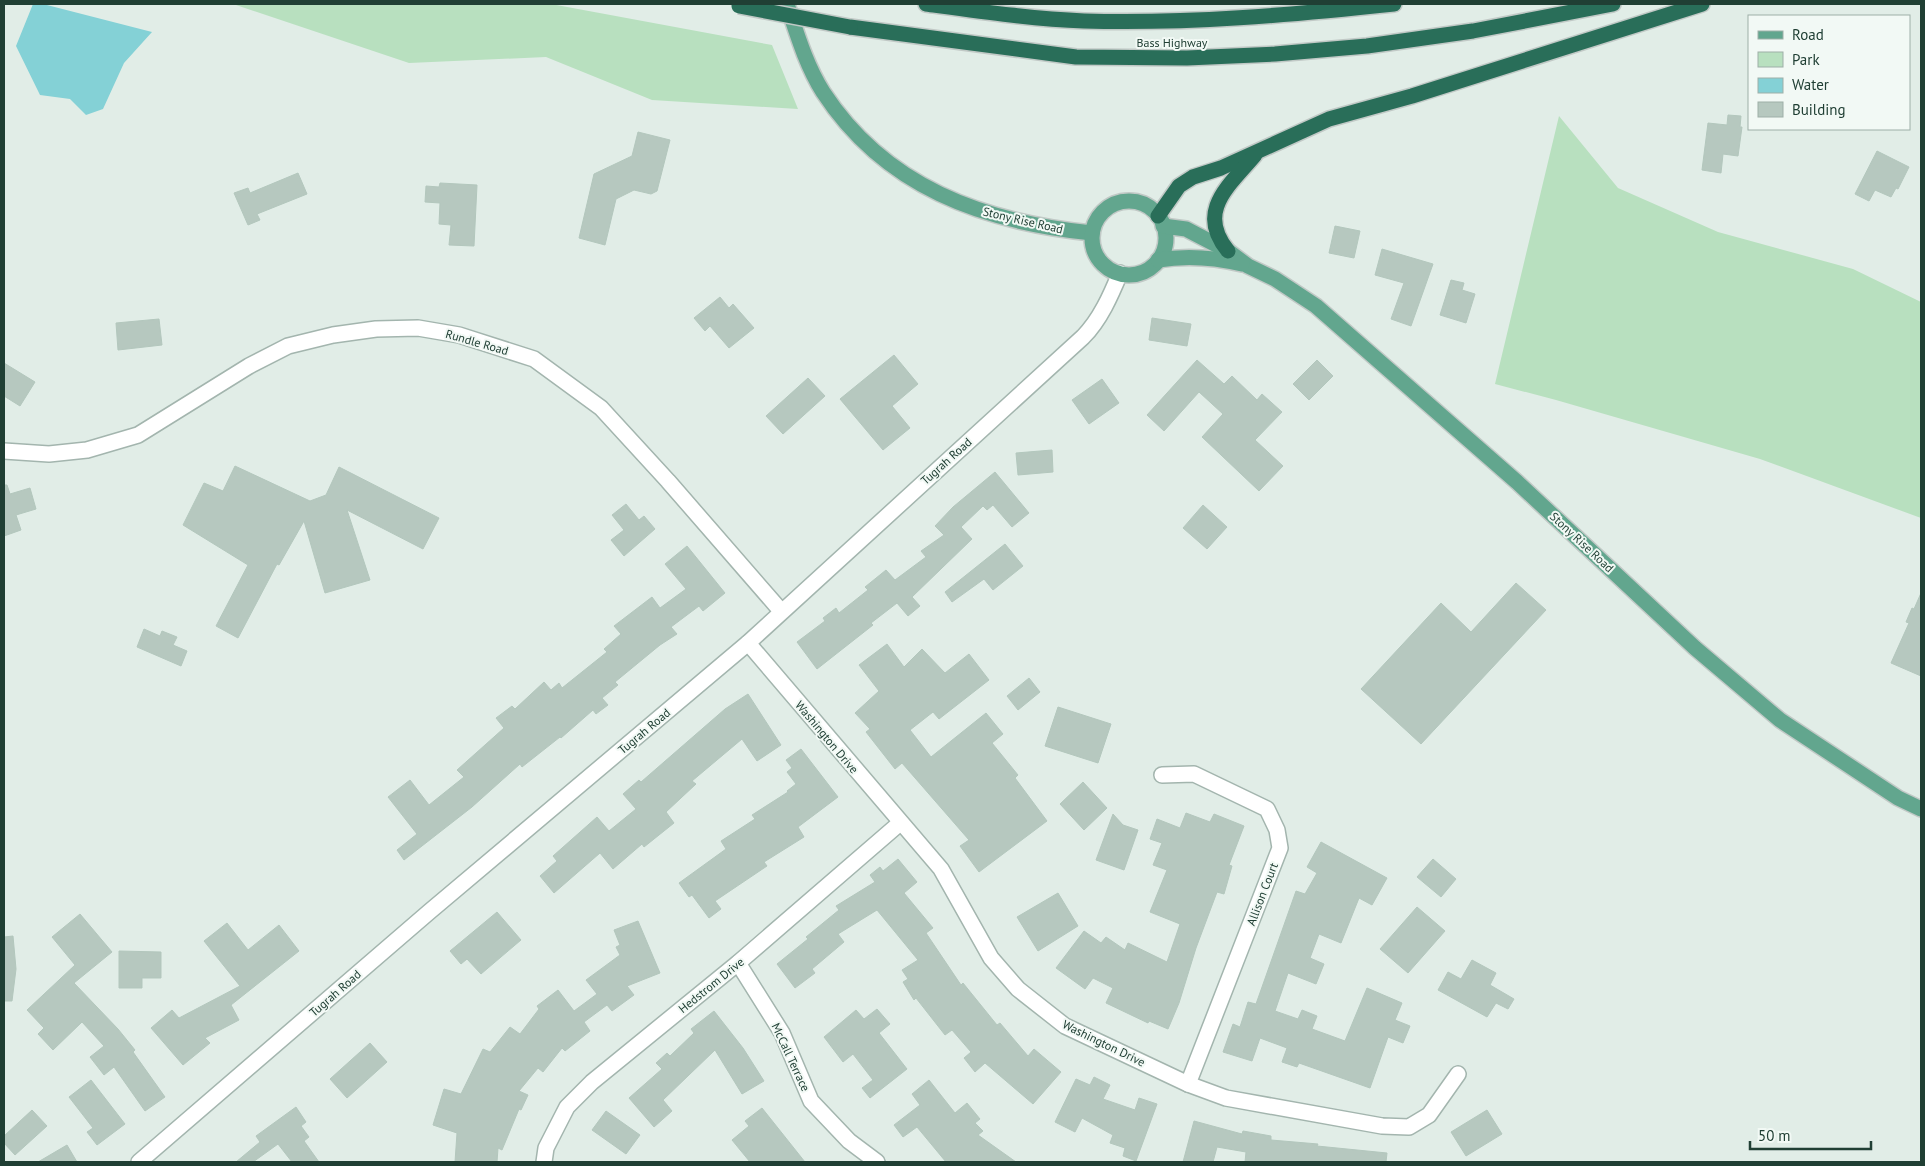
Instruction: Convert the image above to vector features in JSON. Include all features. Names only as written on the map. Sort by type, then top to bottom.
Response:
[{"type":"highway","name":"Bass Highway","points":[[926,4],[1083,21],[1194,21],[1289,16],[1394,4]]},
{"type":"highway","name":"Bass Highway","points":[[735,5],[850,27],[1076,57],[1187,58],[1275,54],[1367,46],[1473,31],[1613,4]]},
{"type":"highway","points":[[1161,221],[1178,186],[1194,176],[1221,168],[1329,119],[1412,96],[1702,4]]},
{"type":"highway","points":[[1228,251],[1218,237],[1214,224],[1216,207],[1223,192],[1257,152]]},
{"type":"main road","name":"Stony Rise Road","points":[[787,4],[800,47],[823,91],[857,136],[897,170],[941,195],[987,214],[1057,229],[1092,233]]},
{"type":"main road","points":[[1123,201],[1142,204],[1148,207],[1161,221],[1165,244],[1158,260],[1150,267],[1141,272],[1131,274],[1120,273],[1104,265],[1097,256],[1093,245],[1092,233],[1096,220],[1105,210],[1123,201]]},
{"type":"main road","name":"Stony Rise Road","points":[[1161,221],[1186,229],[1228,251],[1248,266]]},
{"type":"main road","name":"Stony Rise Road","points":[[1158,260],[1185,256],[1224,260],[1248,266],[1276,279],[1316,306],[1517,482],[1695,648],[1780,720],[1898,798],[1921,809]]},
{"type":"street","name":"Tugrah Road","points":[[139,1162],[436,906],[748,643],[1083,337],[1099,314],[1120,273]]},
{"type":"street","name":"Rundle Road","points":[[4,452],[48,454],[87,450],[138,434],[248,366],[288,346],[333,335],[376,328],[418,328],[459,334],[534,359],[601,408],[662,474],[781,611]]},
{"type":"street","name":"Washington Drive","points":[[748,643],[941,869],[991,958],[1018,989],[1065,1026],[1188,1084],[1226,1098],[1382,1126],[1408,1127],[1429,1115],[1458,1074]]},
{"type":"street","name":"Allison Court","points":[[1162,775],[1194,774],[1268,809],[1277,830],[1280,848],[1188,1084]]},
{"type":"street","name":"Hedstrom Drive","points":[[544,1162],[546,1148],[567,1107],[592,1082],[738,963],[900,823]]},
{"type":"street","name":"McCall Terrace","points":[[738,963],[782,1033],[811,1101],[849,1141],[877,1162]]},
{"type":"green space","points":[[233,4],[551,4],[772,45],[798,109],[652,100],[546,57],[409,63]]},
{"type":"green space","points":[[1559,116],[1618,188],[1718,232],[1853,269],[1921,302],[1921,518],[1760,459],[1495,384]]},
{"type":"water","points":[[33,4],[43,4],[152,32],[124,63],[103,109],[86,115],[70,99],[40,95],[16,46]]},
{"type":"building","points":[[1728,115],[1741,116],[1740,127],[1742,127],[1738,156],[1723,154],[1721,173],[1702,170],[1708,123],[1727,125]]},
{"type":"building","points":[[638,132],[670,140],[657,191],[651,194],[634,190],[616,199],[605,245],[579,238],[594,174],[632,156]]},
{"type":"building","points":[[1877,151],[1909,167],[1898,189],[1896,188],[1891,197],[1875,190],[1869,201],[1855,194]]},
{"type":"building","points":[[298,173],[307,194],[257,214],[260,220],[248,225],[234,193],[248,188],[250,193]]},
{"type":"building","points":[[440,183],[477,185],[474,246],[449,245],[451,225],[439,224],[440,203],[425,202],[426,186],[439,187]]},
{"type":"building","points":[[1335,226],[1360,231],[1354,258],[1329,253]]},
{"type":"building","points":[[1382,249],[1433,264],[1411,326],[1391,319],[1404,283],[1375,275]]},
{"type":"building","points":[[1451,280],[1464,283],[1462,290],[1475,294],[1466,323],[1440,315]]},
{"type":"building","points":[[720,297],[729,308],[733,304],[754,328],[729,348],[710,326],[705,331],[694,318]]},
{"type":"building","points":[[1152,318],[1191,324],[1187,346],[1149,340]]},
{"type":"building","points":[[159,319],[162,345],[118,350],[116,323]]},
{"type":"building","points":[[894,355],[918,384],[892,406],[910,428],[883,450],[840,399]]},
{"type":"building","points":[[1197,360],[1224,384],[1232,376],[1257,400],[1262,394],[1282,412],[1255,440],[1283,466],[1259,491],[1202,437],[1223,414],[1199,392],[1164,431],[1147,415]]},
{"type":"building","points":[[1317,360],[1333,376],[1309,400],[1293,384]]},
{"type":"building","points":[[4,363],[35,382],[20,406],[4,396]]},
{"type":"building","points":[[808,378],[825,396],[783,434],[766,416]]},
{"type":"building","points":[[1102,379],[1119,403],[1089,424],[1072,400]]},
{"type":"building","points":[[1052,450],[1053,472],[1018,475],[1016,453]]},
{"type":"building","points":[[235,466],[310,501],[326,495],[339,467],[439,518],[423,549],[347,510],[370,580],[325,593],[304,521],[279,565],[277,564],[238,638],[216,626],[248,565],[183,525],[204,483],[223,491]]},
{"type":"building","points":[[995,472],[1029,513],[1012,527],[993,505],[987,510],[983,506],[961,527],[972,539],[912,597],[920,606],[908,616],[897,603],[871,623],[873,625],[817,669],[797,642],[825,621],[823,618],[836,608],[839,613],[868,590],[865,587],[886,570],[895,580],[926,557],[921,551],[944,535],[935,526],[953,507]]},
{"type":"building","points":[[4,485],[7,485],[10,494],[30,488],[36,509],[16,515],[21,530],[4,536]]},
{"type":"building","points":[[626,504],[639,520],[644,516],[655,529],[624,556],[611,540],[624,530],[612,515]]},
{"type":"building","points":[[1203,505],[1227,527],[1207,549],[1183,528]]},
{"type":"building","points":[[1005,544],[1023,566],[993,590],[984,579],[952,602],[945,592]]},
{"type":"building","points":[[687,546],[725,593],[703,611],[699,606],[671,627],[677,634],[660,645],[615,682],[618,685],[602,698],[608,705],[596,714],[593,710],[561,738],[522,767],[520,764],[472,807],[404,860],[397,850],[417,834],[388,797],[410,780],[429,805],[464,777],[457,770],[504,728],[496,718],[512,706],[515,709],[544,682],[551,690],[559,683],[562,688],[607,652],[604,649],[621,634],[614,626],[652,597],[660,608],[686,589],[665,564]]},
{"type":"building","points":[[1516,583],[1546,610],[1421,744],[1361,689],[1441,603],[1471,632]]},
{"type":"building","points":[[1921,593],[1921,676],[1891,663],[1909,623],[1906,622],[1912,608],[1914,609]]},
{"type":"building","points":[[144,629],[160,636],[162,631],[177,637],[173,645],[187,651],[181,666],[137,647]]},
{"type":"building","points":[[887,644],[904,667],[922,649],[945,673],[969,654],[989,680],[939,719],[933,712],[910,730],[931,757],[986,713],[1003,734],[992,743],[1018,775],[1015,778],[1047,821],[979,872],[960,846],[969,840],[902,763],[895,769],[866,732],[870,729],[855,713],[879,691],[859,665]]},
{"type":"building","points":[[1029,678],[1040,692],[1018,710],[1007,696]]},
{"type":"building","points":[[748,694],[781,745],[757,761],[742,739],[692,781],[696,784],[666,812],[674,823],[644,847],[642,844],[613,869],[600,853],[554,893],[540,876],[557,861],[553,856],[597,817],[609,831],[636,809],[623,794],[639,780],[641,782],[725,709]]},
{"type":"building","points":[[1058,707],[1111,724],[1098,763],[1045,746]]},
{"type":"building","points":[[801,749],[838,797],[798,827],[804,837],[764,862],[767,866],[715,901],[721,909],[709,918],[692,895],[689,897],[679,883],[726,849],[721,841],[755,819],[752,815],[788,792],[796,784],[787,772],[792,768],[786,760]]},
{"type":"building","points":[[1083,782],[1107,808],[1084,830],[1060,804]]},
{"type":"building","points":[[1186,813],[1210,822],[1214,814],[1244,826],[1229,865],[1232,866],[1224,894],[1217,892],[1196,948],[1179,1003],[1168,1029],[1149,1021],[1148,1023],[1106,1003],[1113,988],[1093,978],[1085,989],[1056,968],[1084,931],[1101,943],[1106,937],[1125,950],[1128,943],[1167,962],[1180,924],[1150,912],[1167,870],[1153,865],[1162,843],[1150,839],[1157,819],[1180,828]]},
{"type":"building","points":[[1113,814],[1123,825],[1138,830],[1124,870],[1096,860]]},
{"type":"building","points":[[1321,842],[1387,878],[1372,905],[1359,898],[1341,943],[1319,934],[1310,958],[1324,964],[1316,984],[1288,973],[1275,1011],[1298,1019],[1302,1010],[1317,1016],[1312,1029],[1345,1041],[1367,988],[1402,1003],[1395,1020],[1410,1026],[1403,1043],[1388,1037],[1370,1088],[1299,1063],[1297,1067],[1282,1062],[1287,1048],[1260,1038],[1252,1061],[1223,1052],[1233,1024],[1240,1027],[1248,1002],[1256,1004],[1296,891],[1305,894],[1317,873],[1307,867]]},
{"type":"building","points":[[898,859],[917,882],[904,893],[933,928],[926,933],[961,985],[963,983],[997,1025],[1000,1023],[1028,1056],[1034,1049],[1061,1072],[1033,1104],[985,1063],[975,1072],[964,1058],[971,1052],[952,1030],[945,1035],[916,998],[914,1000],[903,982],[908,979],[902,970],[918,960],[877,910],[838,934],[844,942],[812,969],[815,973],[795,988],[777,964],[808,939],[806,937],[839,910],[836,906],[875,882],[870,875],[880,867],[883,871]]},
{"type":"building","points":[[1433,859],[1456,879],[1441,897],[1417,877]]},
{"type":"building","points":[[1058,893],[1078,926],[1038,951],[1017,917]]},
{"type":"building","points":[[1417,907],[1445,931],[1408,973],[1380,949]]},
{"type":"building","points":[[497,912],[521,940],[481,974],[467,959],[461,964],[450,951]]},
{"type":"building","points":[[80,914],[112,952],[74,983],[118,1029],[135,1050],[133,1052],[165,1097],[145,1111],[114,1067],[104,1075],[90,1057],[104,1046],[82,1022],[53,1050],[38,1034],[44,1028],[27,1010],[75,965],[52,937]]},
{"type":"building","points":[[638,921],[660,973],[627,986],[634,995],[612,1011],[607,1005],[584,1022],[590,1031],[565,1051],[562,1048],[543,1072],[538,1068],[519,1091],[528,1095],[521,1110],[519,1109],[502,1150],[498,1148],[497,1162],[455,1162],[457,1133],[433,1125],[444,1089],[461,1094],[483,1049],[490,1052],[510,1027],[520,1034],[539,1009],[537,1006],[558,990],[574,1011],[597,994],[586,980],[620,955],[616,947],[620,945],[614,930]]},
{"type":"building","points":[[227,923],[248,950],[279,925],[299,951],[231,1005],[239,1020],[205,1038],[210,1043],[183,1065],[151,1028],[172,1010],[179,1018],[240,986],[204,941]]},
{"type":"building","points":[[13,936],[16,969],[12,1001],[4,1001],[4,937]]},
{"type":"building","points":[[119,951],[161,952],[161,978],[142,978],[142,988],[119,988]]},
{"type":"building","points":[[1472,960],[1496,973],[1490,985],[1514,999],[1508,1009],[1496,1003],[1487,1017],[1438,990],[1448,972],[1461,979]]},
{"type":"building","points":[[877,1009],[890,1024],[879,1033],[907,1069],[870,1098],[862,1088],[873,1080],[853,1054],[843,1062],[824,1037],[856,1010],[864,1019]]},
{"type":"building","points":[[714,1011],[743,1048],[764,1081],[742,1094],[715,1050],[663,1100],[672,1111],[654,1127],[629,1098],[662,1069],[656,1063],[667,1053],[670,1056],[694,1033],[691,1029]]},
{"type":"building","points":[[370,1043],[387,1062],[347,1098],[330,1079]]},
{"type":"building","points":[[1094,1077],[1110,1085],[1103,1099],[1135,1110],[1139,1098],[1157,1104],[1136,1161],[1123,1156],[1125,1148],[1110,1143],[1113,1135],[1082,1118],[1075,1132],[1055,1122],[1076,1079],[1090,1085]]},
{"type":"building","points":[[91,1080],[125,1124],[97,1145],[87,1132],[93,1128],[69,1097]]},
{"type":"building","points":[[929,1080],[955,1113],[967,1103],[980,1119],[975,1123],[983,1131],[978,1135],[1016,1162],[946,1162],[917,1127],[903,1137],[894,1125],[920,1105],[912,1094]]},
{"type":"building","points":[[296,1107],[306,1122],[301,1126],[309,1137],[304,1141],[319,1162],[292,1162],[278,1144],[253,1162],[236,1162],[260,1142],[256,1136]]},
{"type":"building","points":[[762,1108],[805,1162],[750,1162],[732,1140],[749,1126],[745,1121]]},
{"type":"building","points":[[32,1110],[47,1126],[15,1155],[4,1143],[4,1136]]},
{"type":"building","points":[[1487,1110],[1502,1134],[1466,1156],[1451,1132]]},
{"type":"building","points":[[606,1111],[640,1135],[626,1154],[592,1130]]},
{"type":"building","points":[[1194,1121],[1242,1134],[1243,1131],[1271,1136],[1271,1140],[1387,1153],[1386,1162],[1245,1162],[1246,1152],[1217,1147],[1213,1162],[1183,1162]]},
{"type":"building","points":[[67,1145],[77,1162],[38,1162]]}]
